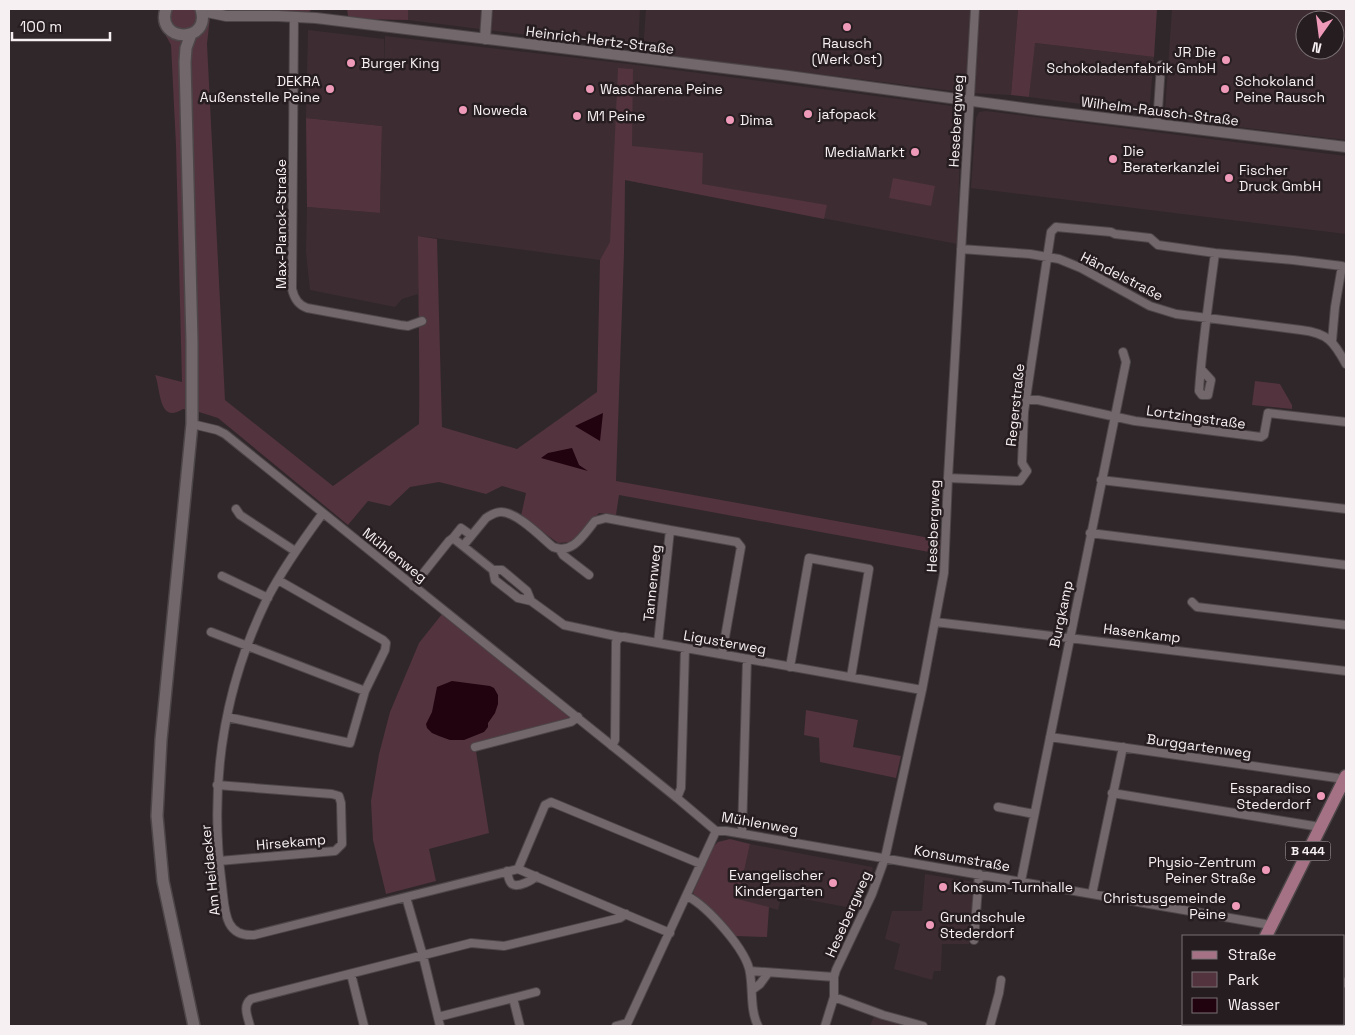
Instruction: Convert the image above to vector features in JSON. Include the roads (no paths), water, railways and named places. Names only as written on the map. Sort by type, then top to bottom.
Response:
[{"type":"main road","points":[[166,9],[166,23],[168,28],[176,34],[185,62]]},
{"type":"main road","points":[[194,1026],[166,899],[160,858],[157,816],[161,740],[192,424],[185,62],[186,48],[191,34],[201,24],[201,10]]},
{"type":"main road","points":[[176,34],[191,34]]},
{"type":"main road","name":"B 444","points":[[1268,931],[1344,786]]},
{"type":"street","points":[[485,39],[487,9]]},
{"type":"street","name":"Hesebergweg","points":[[825,1026],[834,997],[834,977],[872,894],[885,858],[922,690],[944,573],[975,9]]},
{"type":"street","name":"Heinrich-Hertz-Straße","points":[[201,10],[226,16]]},
{"type":"street","name":"Heinrich-Hertz-Straße","points":[[201,24],[226,16],[294,16],[970,101]]},
{"type":"street","name":"Max-Planck-Straße","points":[[294,16],[292,289],[294,296],[297,302],[307,308],[408,326],[422,322]]},
{"type":"street","points":[[1158,124],[1161,65]]},
{"type":"street","name":"Wilhelm-Rausch-Straße","points":[[970,101],[1346,147]]},
{"type":"street","name":"Regerstraße","points":[[948,478],[1020,480],[1027,471],[1022,464],[1026,400],[1051,232],[1056,226],[1150,238],[1158,245],[1215,253]]},
{"type":"street","name":"Händelstraße","points":[[961,249],[1047,256],[1060,259],[1082,268],[1150,306],[1176,314],[1311,331],[1319,333],[1332,341]]},
{"type":"street","points":[[1201,369],[1215,253],[1344,267],[1335,307],[1332,341],[1346,364]]},
{"type":"street","name":"Burgkamp","points":[[1021,881],[1126,362],[1123,352]]},
{"type":"street","name":"Lortzingstraße","points":[[1026,400],[1038,400],[1145,422],[1261,437],[1264,435],[1268,413],[1346,422]]},
{"type":"street","name":"Mühlenweg","points":[[192,424],[217,430],[224,434],[578,717],[716,831],[726,831],[885,858]]},
{"type":"street","points":[[1101,480],[1346,509]]},
{"type":"street","points":[[236,510],[240,515],[295,551]]},
{"type":"street","points":[[463,546],[486,518],[491,514],[502,512],[516,517],[560,550],[563,555],[589,575]]},
{"type":"street","name":"Am Heidacker","points":[[323,513],[295,551],[268,598],[247,646],[227,717],[217,785],[219,861],[227,918],[234,930],[246,936],[254,935],[507,871],[518,870],[670,933]]},
{"type":"street","points":[[560,550],[575,545],[595,521],[600,519],[606,518],[670,530]]},
{"type":"street","points":[[413,586],[461,528],[471,535]]},
{"type":"street","name":"Tannenweg","points":[[658,643],[670,530],[737,542],[741,547],[722,654]]},
{"type":"street","points":[[1090,533],[1346,564]]},
{"type":"street","name":"Ligusterweg","points":[[453,538],[493,570],[496,580],[518,598],[530,601],[564,625],[620,637],[922,690]]},
{"type":"street","points":[[790,666],[809,558],[869,569],[851,678]]},
{"type":"street","name":"Ligusterweg","points":[[493,570],[502,570],[527,590],[530,601]]},
{"type":"street","points":[[222,576],[268,598]]},
{"type":"street","points":[[227,717],[350,743],[365,691],[385,650],[386,643],[383,640],[278,580]]},
{"type":"street","points":[[1192,602],[1197,607],[1346,625]]},
{"type":"street","name":"Hasenkamp","points":[[936,622],[1346,671]]},
{"type":"street","points":[[212,632],[365,691]]},
{"type":"street","points":[[612,746],[615,740],[616,642],[620,637]]},
{"type":"street","points":[[677,798],[681,788],[685,648]]},
{"type":"street","points":[[742,834],[747,659]]},
{"type":"street","points":[[475,747],[571,722],[578,717]]},
{"type":"street","name":"Burggartenweg","points":[[1050,737],[1337,778],[1344,786]]},
{"type":"street","points":[[1092,894],[1123,748]]},
{"type":"street","name":"Hirsekamp","points":[[217,785],[332,794],[339,796],[341,803],[342,844],[335,851],[219,861]]},
{"type":"street","points":[[1112,793],[1314,826],[1320,829]]},
{"type":"street","points":[[518,870],[545,805],[551,802],[702,864]]},
{"type":"street","points":[[998,808],[1034,814]]},
{"type":"street","points":[[616,1026],[627,1025],[716,831]]},
{"type":"street","name":"Konsumstraße","points":[[885,858],[1265,924],[1268,931]]},
{"type":"street","points":[[507,871],[512,884],[532,880],[536,876]]},
{"type":"street","points":[[974,940],[979,874]]},
{"type":"street","points":[[687,896],[695,900],[736,942],[748,963],[754,1014],[758,1026]]},
{"type":"street","points":[[406,897],[440,1026]]},
{"type":"street","points":[[250,1026],[246,1009],[247,1002],[251,1000],[471,943],[504,946],[620,918],[626,914]]},
{"type":"street","points":[[750,972],[834,977]]},
{"type":"street","points":[[752,990],[760,984],[768,973]]},
{"type":"street","points":[[351,974],[364,1026]]},
{"type":"street","points":[[990,1026],[1001,980]]},
{"type":"street","points":[[438,1017],[536,992]]},
{"type":"street","points":[[834,997],[883,1015],[923,1026]]},
{"type":"street","points":[[513,998],[520,1026]]},
{"type":"water","points":[[603,413],[600,441],[575,426]]},
{"type":"water","points":[[572,448],[579,465],[588,471],[541,458],[548,453]]},
{"type":"water","points":[[452,681],[490,686],[494,688],[498,695],[498,704],[495,713],[488,723],[488,727],[484,732],[464,740],[450,740],[439,736],[432,733],[426,724],[432,712],[437,687]]},
{"type":"place","name":"Rausch (Werk Ost)","points":[[847,27]]},
{"type":"place","name":"JR Die Schokoladenfabrik GmbH","points":[[1226,60]]},
{"type":"place","name":"Burger King","points":[[351,63]]},
{"type":"place","name":"DEKRA Außenstelle Peine","points":[[330,89]]},
{"type":"place","name":"Wascharena Peine","points":[[590,89]]},
{"type":"place","name":"Schokoland Peine Rausch","points":[[1225,89]]},
{"type":"place","name":"Noweda","points":[[463,110]]},
{"type":"place","name":"jafopack","points":[[808,114]]},
{"type":"place","name":"M1 Peine","points":[[577,116]]},
{"type":"place","name":"Dima","points":[[730,120]]},
{"type":"place","name":"MediaMarkt","points":[[915,152]]},
{"type":"place","name":"Die Beraterkanzlei","points":[[1113,159]]},
{"type":"place","name":"Fischer Druck GmbH","points":[[1229,178]]},
{"type":"place","name":"Essparadiso Stederdorf","points":[[1321,796]]},
{"type":"place","name":"Physio-Zentrum Peiner Straße","points":[[1266,870]]},
{"type":"place","name":"Evangelischer Kindergarten","points":[[833,883]]},
{"type":"place","name":"Konsum-Turnhalle","points":[[943,887]]},
{"type":"place","name":"Christusgemeinde Peine","points":[[1236,906]]},
{"type":"place","name":"Grundschule Stederdorf","points":[[930,925]]}]
